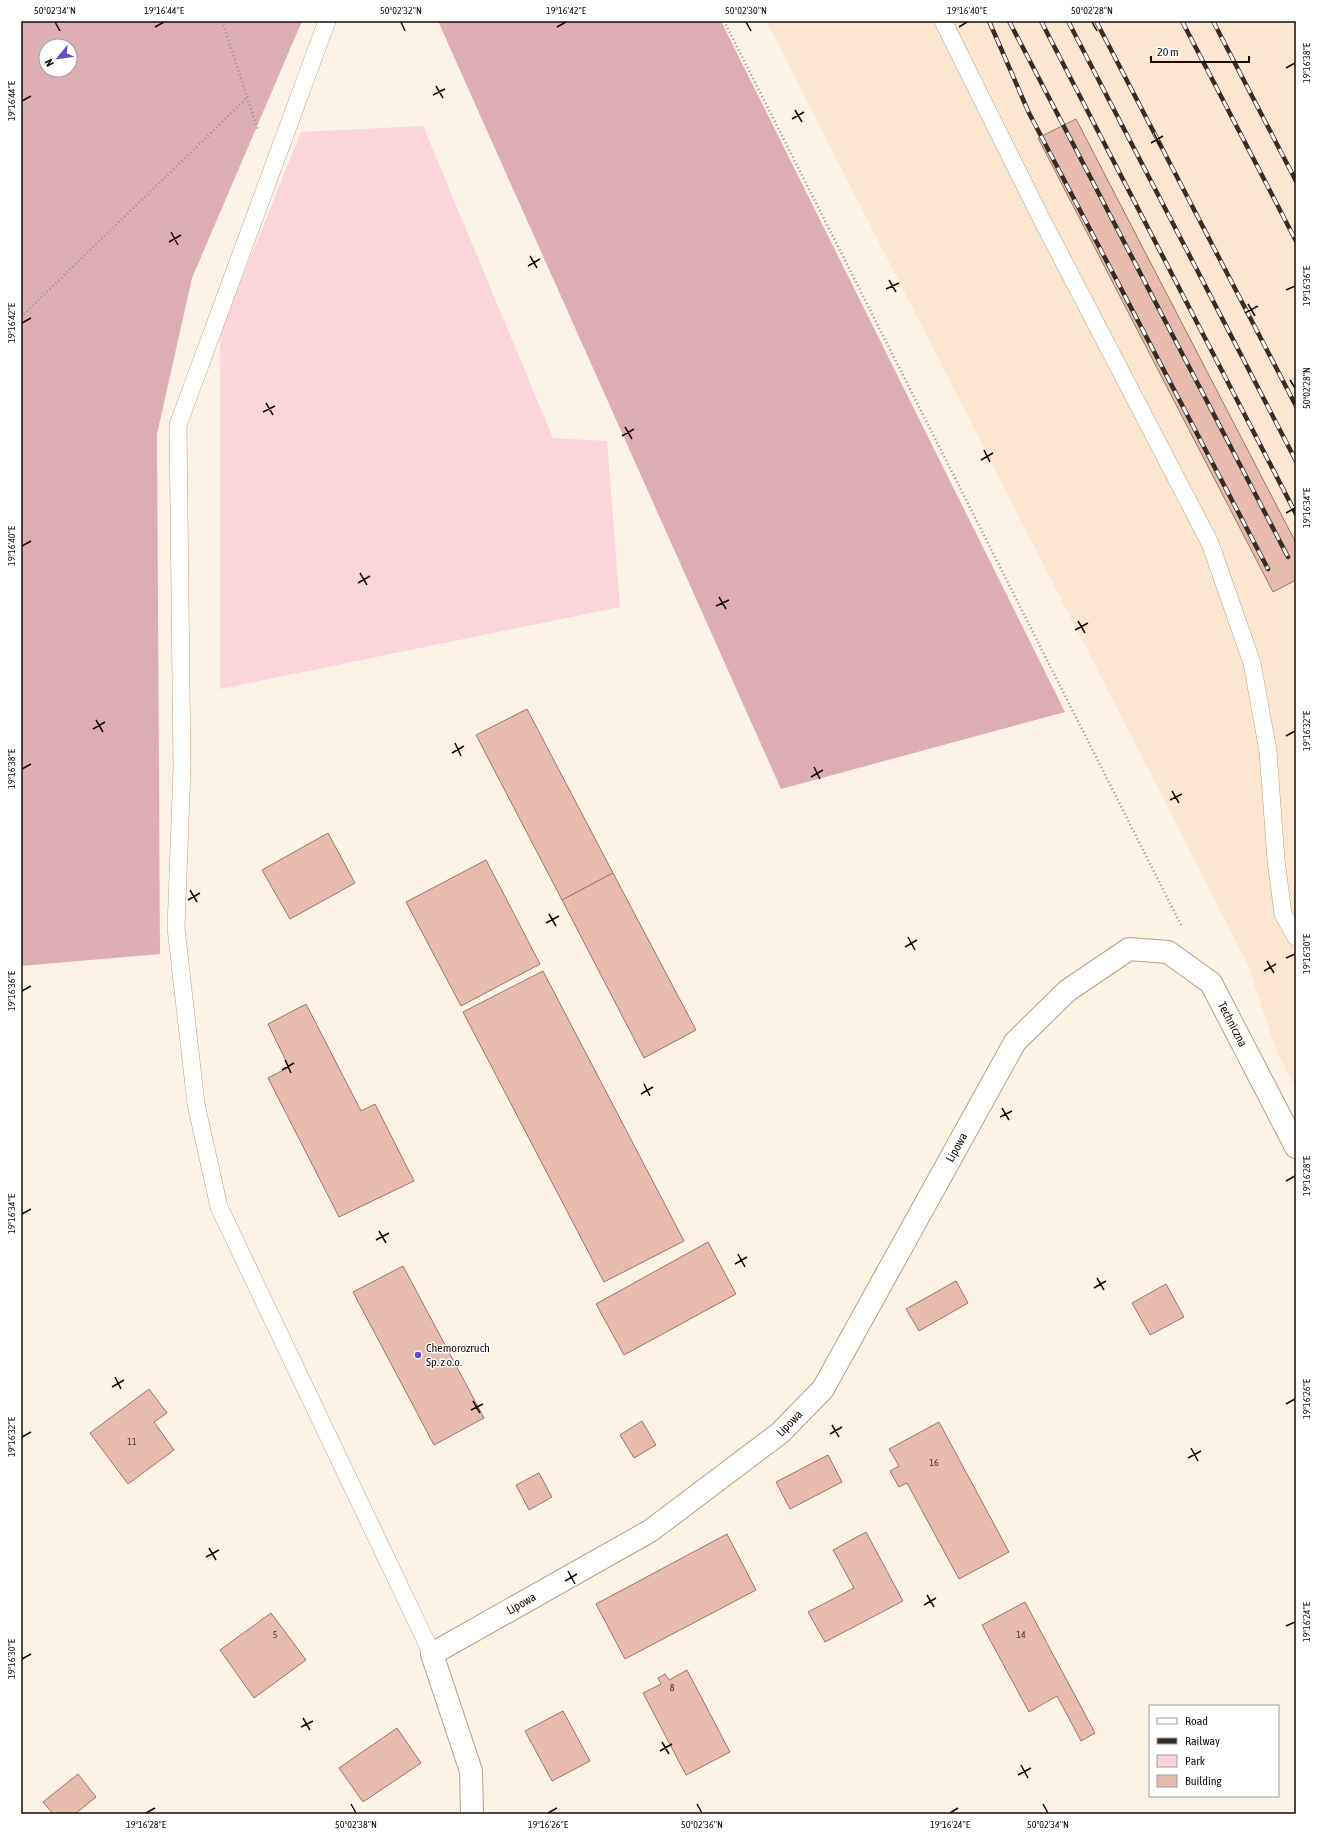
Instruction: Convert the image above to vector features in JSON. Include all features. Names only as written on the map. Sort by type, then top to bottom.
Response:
[{"type":"street","name":"Lipowa","points":[[432,1654],[650,1531],[780,1433],[823,1388],[1015,1042],[1067,991],[1129,949]]},
{"type":"street","name":"Techniczna","points":[[1129,949],[1168,952],[1211,983],[1296,1147]]},
{"type":"street","points":[[432,1654],[471,1771],[472,1814]]},
{"type":"lane","points":[[327,21],[178,425],[182,768],[177,936],[196,1104],[219,1207],[432,1654]]},
{"type":"lane","points":[[943,21],[1041,218],[1210,543],[1252,663],[1268,751],[1276,860],[1283,914],[1296,936]]},
{"type":"path","points":[[222,21],[272,170]]},
{"type":"path","points":[[724,21],[1186,933]]},
{"type":"path","points":[[21,317],[248,97]]},
{"type":"shaded area","points":[[21,21],[302,21],[192,278],[157,434],[160,954],[21,966]]},
{"type":"shaded area","points":[[438,21],[721,21],[1065,712],[781,789]]},
{"type":"shaded area","points":[[766,21],[1296,21],[1296,1089],[1276,1050],[1248,965]]},
{"type":"green space","points":[[423,126],[553,438],[607,441],[620,607],[220,689],[220,333],[301,132]]},
{"type":"building","points":[[1076,119],[1296,543],[1296,580],[1273,592],[1038,138]]},
{"type":"building","points":[[527,709],[613,873],[562,900],[476,735]]},
{"type":"building","points":[[328,833],[355,883],[290,919],[262,870]]},
{"type":"building","points":[[486,860],[540,964],[461,1006],[406,902]]},
{"type":"building","points":[[613,873],[696,1030],[644,1058],[562,900]]},
{"type":"building","points":[[543,971],[684,1241],[604,1282],[463,1012]]},
{"type":"building","points":[[306,1004],[361,1111],[375,1104],[414,1181],[339,1217],[268,1078],[289,1067],[268,1024]]},
{"type":"building","points":[[708,1242],[736,1294],[624,1355],[596,1304]]},
{"type":"building","name":"Chemorozruch Sp. z o.o.","points":[[403,1266],[484,1418],[434,1445],[353,1292]]},
{"type":"building","points":[[956,1281],[968,1303],[919,1331],[906,1309]]},
{"type":"building","points":[[1166,1284],[1184,1317],[1150,1335],[1132,1303]]},
{"type":"building","points":[[149,1389],[167,1413],[154,1422],[174,1450],[128,1484],[90,1433]]},
{"type":"building","points":[[642,1421],[656,1445],[634,1458],[620,1435]]},
{"type":"building","points":[[939,1422],[1009,1552],[959,1579],[907,1483],[899,1487],[890,1471],[899,1466],[889,1449]]},
{"type":"building","points":[[828,1455],[842,1482],[790,1509],[776,1482]]},
{"type":"building","points":[[539,1473],[552,1497],[529,1510],[516,1485]]},
{"type":"building","points":[[866,1532],[903,1601],[825,1642],[808,1612],[854,1588],[833,1550]]},
{"type":"building","points":[[727,1534],[756,1590],[625,1659],[596,1604]]},
{"type":"building","points":[[1025,1602],[1095,1733],[1081,1741],[1057,1696],[1029,1712],[982,1625]]},
{"type":"building","points":[[271,1613],[306,1660],[254,1698],[220,1650]]},
{"type":"building","points":[[687,1670],[730,1752],[686,1775],[643,1693],[661,1684],[658,1678],[665,1674],[669,1680]]},
{"type":"building","points":[[563,1711],[590,1761],[552,1781],[525,1731]]},
{"type":"building","points":[[397,1728],[421,1763],[363,1802],[339,1768]]},
{"type":"building","points":[[78,1774],[96,1797],[75,1814],[53,1814],[43,1802]]},
{"type":"railway","points":[[989,21],[1029,113],[1268,569]]},
{"type":"railway","points":[[1009,21],[1288,557]]},
{"type":"railway","points":[[1041,21],[1296,514]]},
{"type":"railway","points":[[1068,21],[1296,461]]},
{"type":"railway","points":[[1096,21],[1296,406]]},
{"type":"railway","points":[[1182,21],[1296,241]]},
{"type":"railway","points":[[1213,21],[1296,181]]},
{"type":"place","name":"Chemorozruch Sp. z o.o.","points":[[418,1355]]}]
